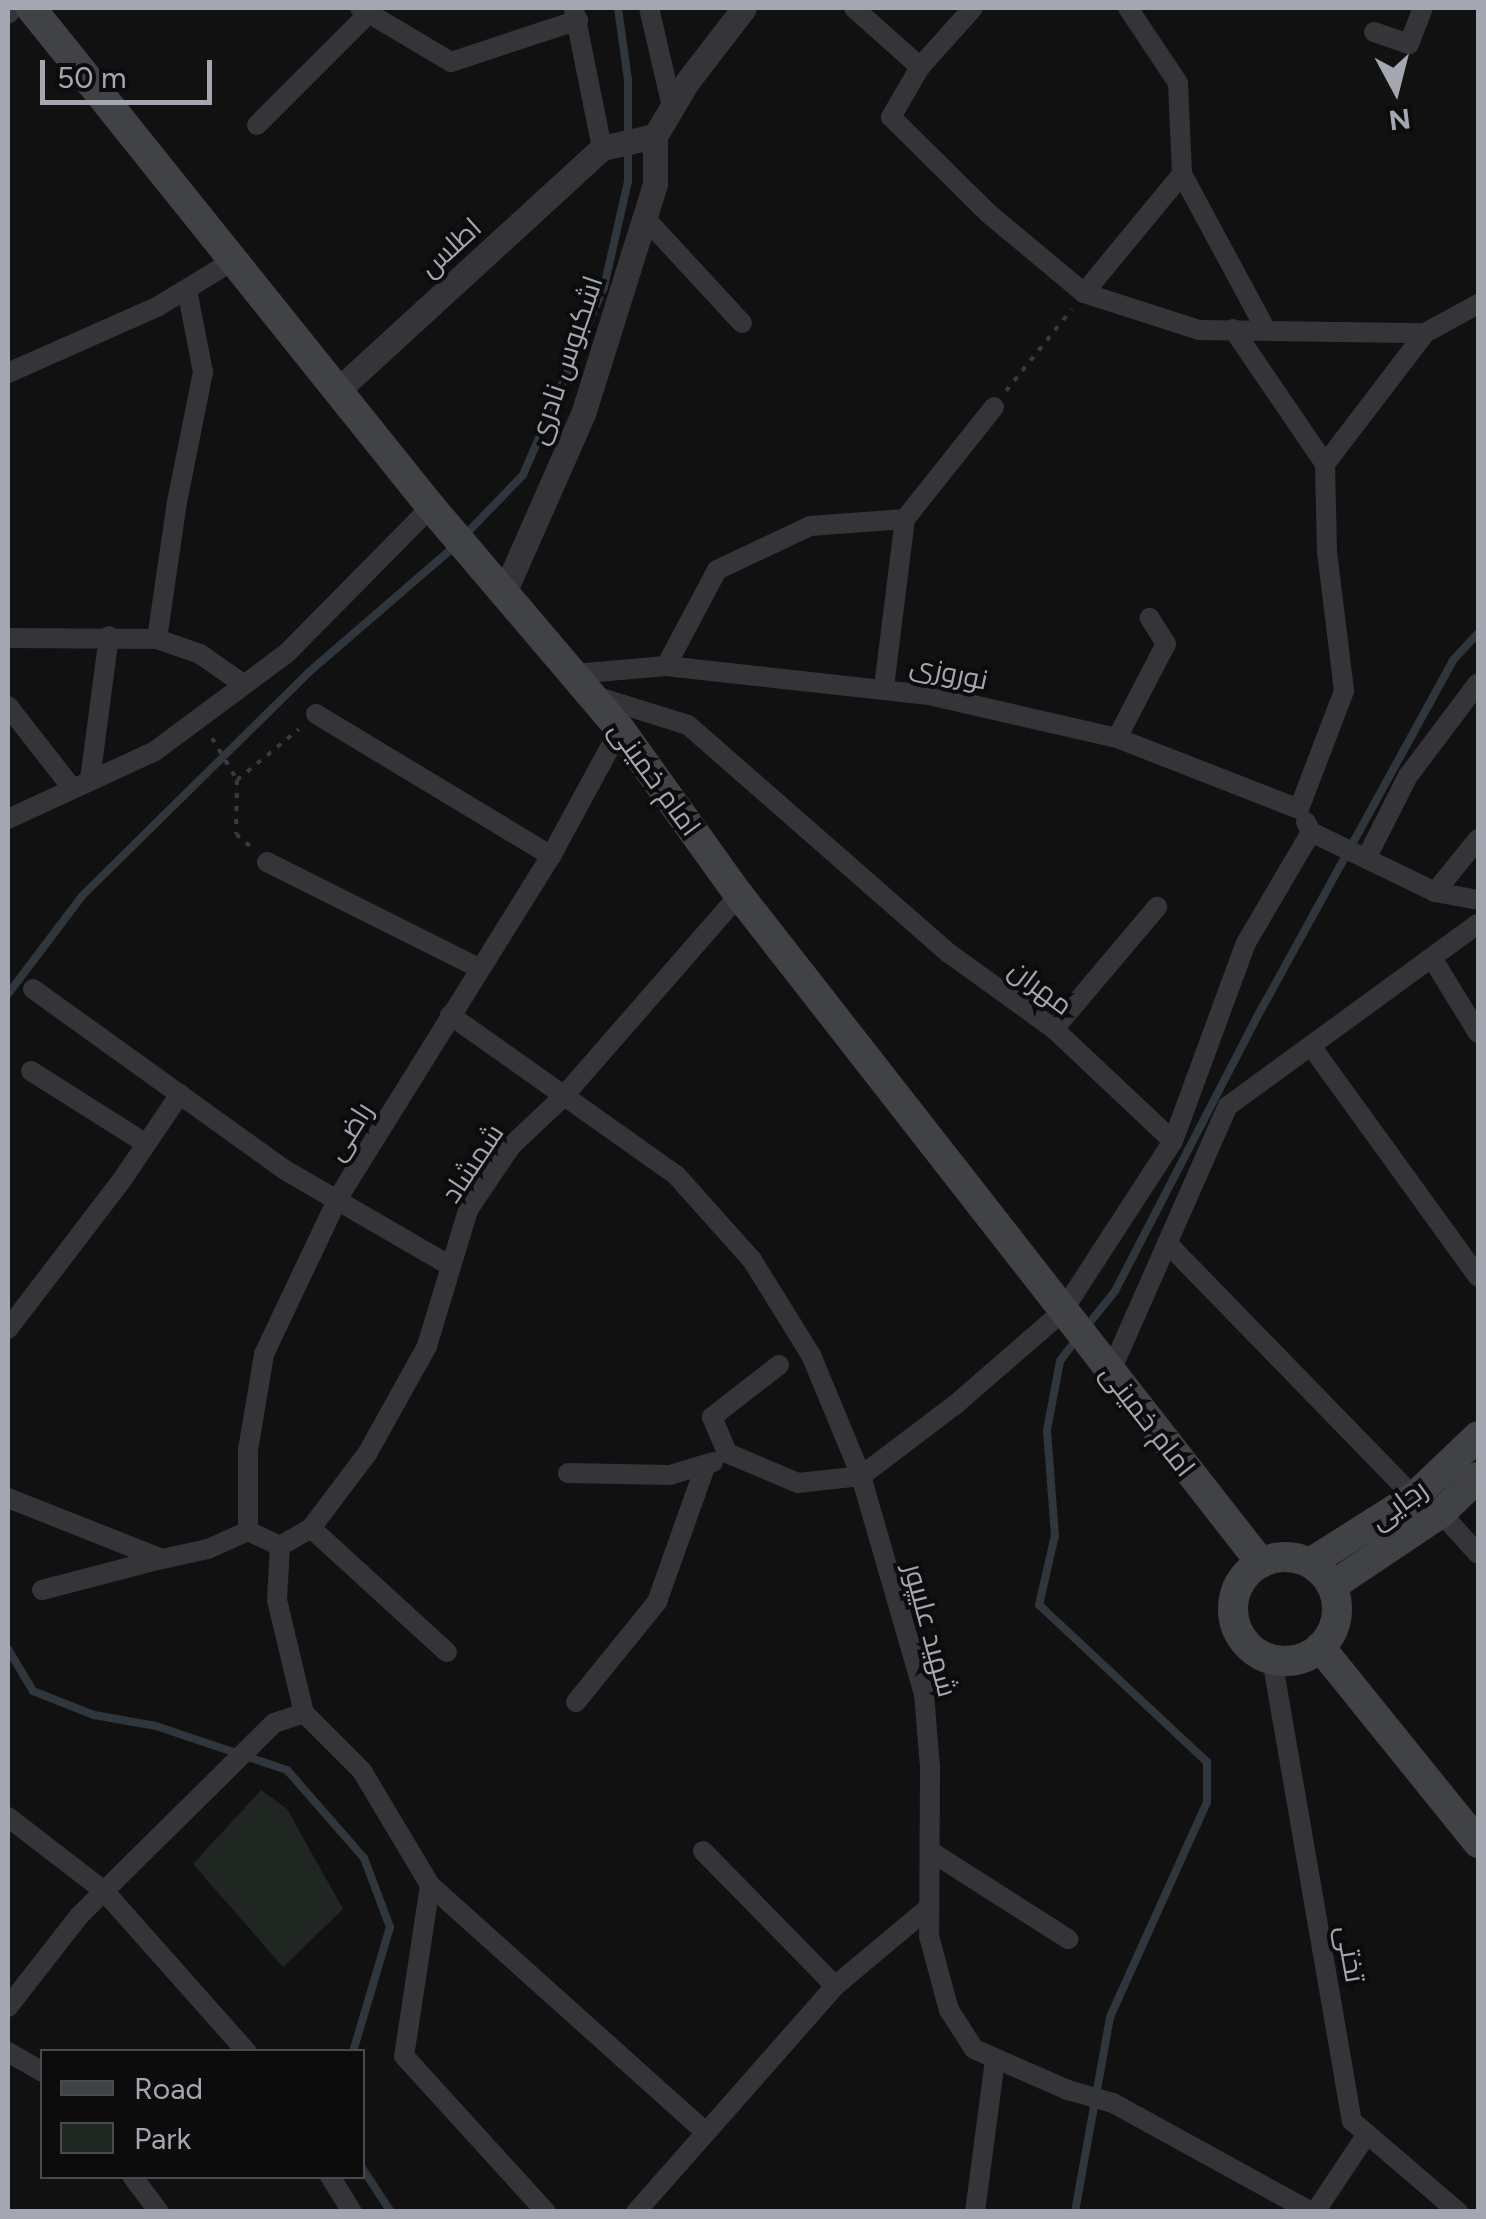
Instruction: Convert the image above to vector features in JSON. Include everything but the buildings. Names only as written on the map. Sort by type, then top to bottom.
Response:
[{"type":"main road","name":"امام خمینی","points":[[31,8],[480,568],[620,729],[739,894],[1261,1563]]},
{"type":"main road","name":"رجایی","points":[[1310,1563],[1414,1497],[1478,1436]]},
{"type":"main road","name":"رجایی","points":[[1332,1586],[1441,1514],[1478,1477]]},
{"type":"main road","points":[[1278,1557],[1310,1563],[1332,1586],[1336,1618],[1320,1647],[1290,1660],[1272,1659],[1243,1640],[1233,1606],[1246,1573],[1278,1557]]},
{"type":"main road","points":[[1320,1647],[1478,1843]]},
{"type":"street","points":[[8,14],[14,8]]},
{"type":"street","points":[[649,8],[672,107]]},
{"type":"street","points":[[257,125],[364,10],[451,62],[576,14],[602,148],[655,136],[743,8]]},
{"type":"street","points":[[854,8],[920,68]]},
{"type":"street","points":[[972,8],[920,68],[891,117],[988,213],[1084,293],[1199,330],[1424,333]]},
{"type":"street","points":[[1128,8],[1178,83],[1182,174],[1266,328]]},
{"type":"street","points":[[1374,32],[1409,44],[1423,8]]},
{"type":"street","name":"اشکبوس نادری","points":[[503,595],[583,414],[655,184],[655,136]]},
{"type":"street","name":"اطلس","points":[[338,390],[602,148]]},
{"type":"street","points":[[1084,293],[1182,174]]},
{"type":"street","points":[[645,218],[742,323]]},
{"type":"street","points":[[8,373],[187,290],[234,260]]},
{"type":"street","points":[[157,639],[177,502],[203,372],[187,290]]},
{"type":"street","points":[[1324,464],[1424,333],[1478,304]]},
{"type":"street","points":[[1232,329],[1324,464],[1327,552],[1344,691],[1299,809],[1312,832],[1435,892],[1478,900]]},
{"type":"street","points":[[884,687],[905,519],[994,407]]},
{"type":"street","points":[[8,818],[154,751],[287,654],[440,518]]},
{"type":"street","points":[[666,666],[717,570],[810,526],[905,519]]},
{"type":"street","points":[[1117,738],[1166,644],[1150,618]]},
{"type":"street","points":[[81,784],[110,636]]},
{"type":"street","points":[[8,638],[84,642],[110,636],[157,639],[200,654],[243,684]]},
{"type":"street","name":"نوروزی","points":[[584,685],[666,666],[884,687],[1117,738],[1299,809]]},
{"type":"street","points":[[1368,857],[1408,776],[1478,683]]},
{"type":"street","name":"مهران","points":[[584,685],[688,725],[950,954],[1054,1029],[1173,1141]]},
{"type":"street","points":[[8,706],[81,784]]},
{"type":"street","points":[[316,714],[551,856]]},
{"type":"street","name":"راضی","points":[[33,989],[286,1170],[338,1198],[551,856],[620,729]]},
{"type":"street","points":[[779,1365],[712,1417],[727,1453],[798,1483],[862,1476],[1066,1317],[1173,1141],[1246,943],[1312,832]]},
{"type":"street","points":[[1435,892],[1478,839]]},
{"type":"street","points":[[268,862],[479,968]]},
{"type":"street","name":"شمشاد","points":[[280,1546],[311,1528],[367,1454],[427,1346],[468,1210],[511,1146],[562,1098],[739,894]]},
{"type":"street","points":[[1054,1029],[1156,907]]},
{"type":"street","points":[[1110,1373],[1228,1106],[1478,924]]},
{"type":"street","points":[[1432,958],[1478,1033]]},
{"type":"street","name":"شهید علیپور","points":[[450,1015],[562,1098],[676,1175],[752,1260],[811,1356],[862,1476],[924,1694],[930,1851],[926,1910],[949,2010],[974,2049],[1068,2090],[1113,2103],[1313,2212]]},
{"type":"street","points":[[1310,1046],[1478,1277]]},
{"type":"street","points":[[31,1072],[144,1144]]},
{"type":"street","points":[[8,1329],[33,1301],[180,1094]]},
{"type":"street","points":[[248,1531],[248,1450],[264,1354],[338,1198],[449,1265]]},
{"type":"street","points":[[1167,1243],[1414,1497]]},
{"type":"street","points":[[568,1473],[670,1475],[705,1467],[727,1453]]},
{"type":"street","points":[[576,1702],[658,1602],[705,1467]]},
{"type":"street","points":[[8,1498],[162,1559]]},
{"type":"street","points":[[1441,1514],[1478,1554]]},
{"type":"street","points":[[311,1528],[446,1652]]},
{"type":"street","points":[[42,1590],[208,1549],[248,1531],[280,1546],[277,1600],[304,1713],[362,1771],[430,1885],[704,2131]]},
{"type":"street","name":"تختی","points":[[1272,1659],[1352,2121],[1458,2212]]},
{"type":"street","points":[[8,2007],[79,1916],[104,1891],[274,1724],[304,1713]]},
{"type":"street","points":[[8,1817],[104,1891],[244,2049]]},
{"type":"street","points":[[702,1851],[835,1986]]},
{"type":"street","points":[[930,1851],[1068,1940]]},
{"type":"street","points":[[430,1885],[404,2056],[546,2212]]},
{"type":"street","points":[[636,2212],[835,1986],[926,1910]]},
{"type":"street","points":[[8,2052],[40,2071]]},
{"type":"street","points":[[975,2212],[995,2060]]},
{"type":"street","points":[[1313,2212],[1367,2134]]},
{"type":"street","points":[[134,2179],[159,2212]]},
{"type":"street","points":[[332,2179],[352,2212]]},
{"type":"path","points":[[994,407],[1084,293]]},
{"type":"path","points":[[237,780],[316,714]]},
{"type":"path","points":[[200,717],[237,780],[236,834],[268,862]]},
{"type":"green space","points":[[261,1790],[287,1809],[343,1909],[283,1967],[193,1864]]},
{"type":"waterway","points":[[465,535],[523,475],[604,287],[628,181],[628,80],[618,8]]},
{"type":"waterway","points":[[8,994],[82,896],[309,672],[455,546]]},
{"type":"waterway","points":[[1087,1326],[1115,1291],[1262,1008],[1454,659],[1478,633]]},
{"type":"waterway","points":[[1075,2212],[1110,2017],[1207,1802],[1207,1762],[1039,1605],[1055,1535],[1047,1430],[1060,1361],[1078,1337]]},
{"type":"waterway","points":[[8,1649],[33,1691],[94,1715],[156,1726],[287,1770],[364,1858],[390,1927],[354,2049]]},
{"type":"waterway","points":[[365,2173],[391,2212]]}]
